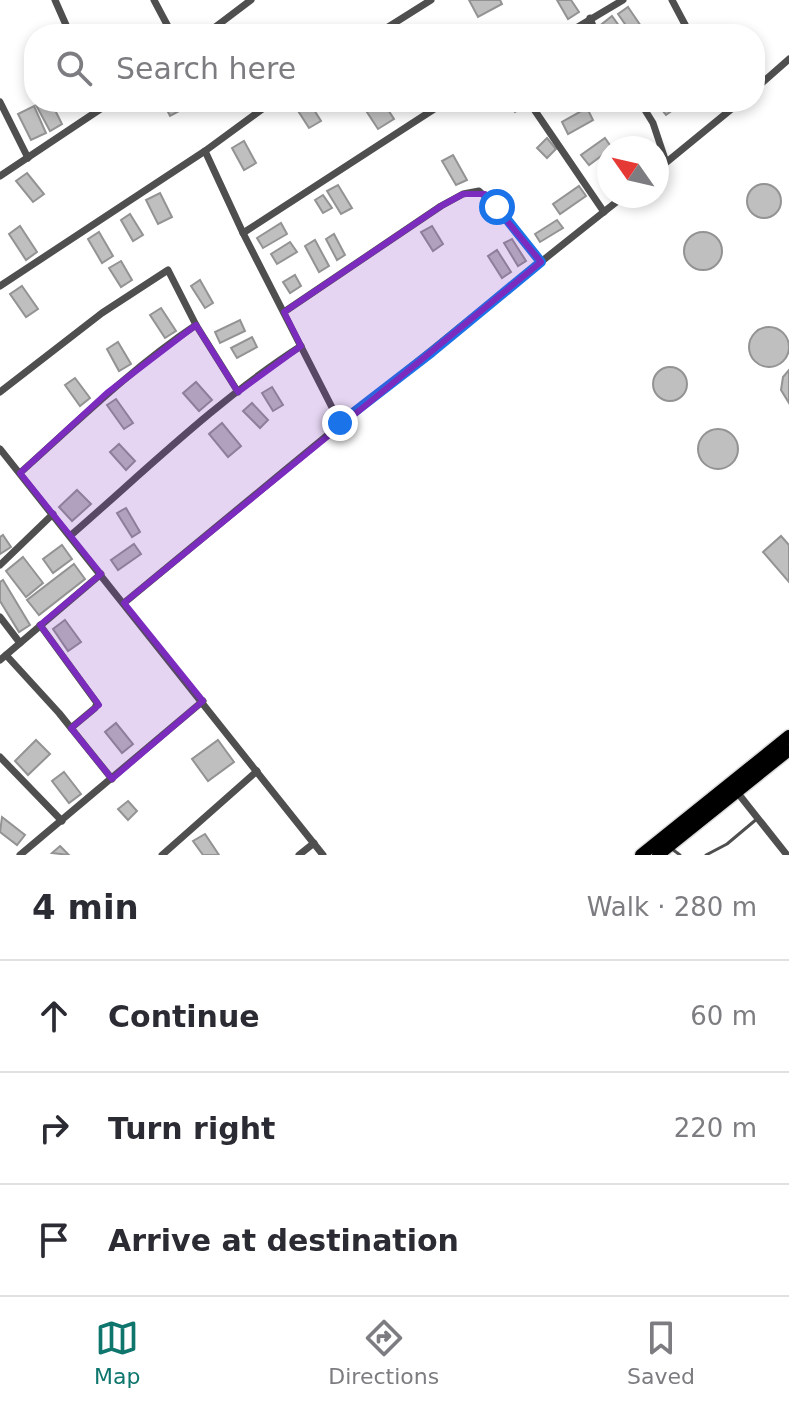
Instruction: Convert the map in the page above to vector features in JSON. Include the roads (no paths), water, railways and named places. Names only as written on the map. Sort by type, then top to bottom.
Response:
[{"type":"highway","points":[[641,855],[789,736]]},
{"type":"highway","points":[[658,855],[789,750]]},
{"type":"street","points":[[55,0],[66,24]]},
{"type":"street","points":[[154,0],[167,24]]},
{"type":"street","points":[[219,24],[251,0]]},
{"type":"street","points":[[393,24],[431,0]]},
{"type":"street","points":[[581,24],[623,0]]},
{"type":"street","points":[[672,0],[685,24]]},
{"type":"street","points":[[590,18],[592,24]]},
{"type":"street","points":[[765,80],[789,59]]},
{"type":"street","points":[[0,102],[28,158]]},
{"type":"street","points":[[0,176],[92,112]]},
{"type":"street","points":[[0,286],[205,151],[258,112]]},
{"type":"street","points":[[243,233],[430,112]]},
{"type":"street","points":[[536,112],[604,212]]},
{"type":"street","points":[[646,112],[657,136]]},
{"type":"street","points":[[669,160],[728,112]]},
{"type":"street","points":[[205,151],[243,233],[340,423]]},
{"type":"street","points":[[284,312],[463,194],[479,191],[497,207],[541,262]]},
{"type":"street","points":[[124,603],[340,423],[609,208]]},
{"type":"street","points":[[0,392],[102,313],[167,270],[196,325],[238,392]]},
{"type":"street","points":[[20,473],[118,384],[196,325]]},
{"type":"street","points":[[70,536],[196,425],[301,346]]},
{"type":"street","points":[[1,452],[323,855]]},
{"type":"street","points":[[0,565],[53,514]]},
{"type":"street","points":[[101,574],[3,657],[71,728],[112,779]]},
{"type":"street","points":[[0,617],[20,643]]},
{"type":"street","points":[[40,625],[97,703],[71,728]]},
{"type":"street","points":[[20,855],[203,701]]},
{"type":"street","points":[[0,757],[62,821]]},
{"type":"street","points":[[162,855],[257,771]]},
{"type":"street","points":[[737,792],[787,855]]},
{"type":"street","points":[[299,855],[314,843]]},
{"type":"lane","points":[[706,855],[727,844],[758,818]]},
{"type":"lane","points":[[669,846],[680,855]]}]
